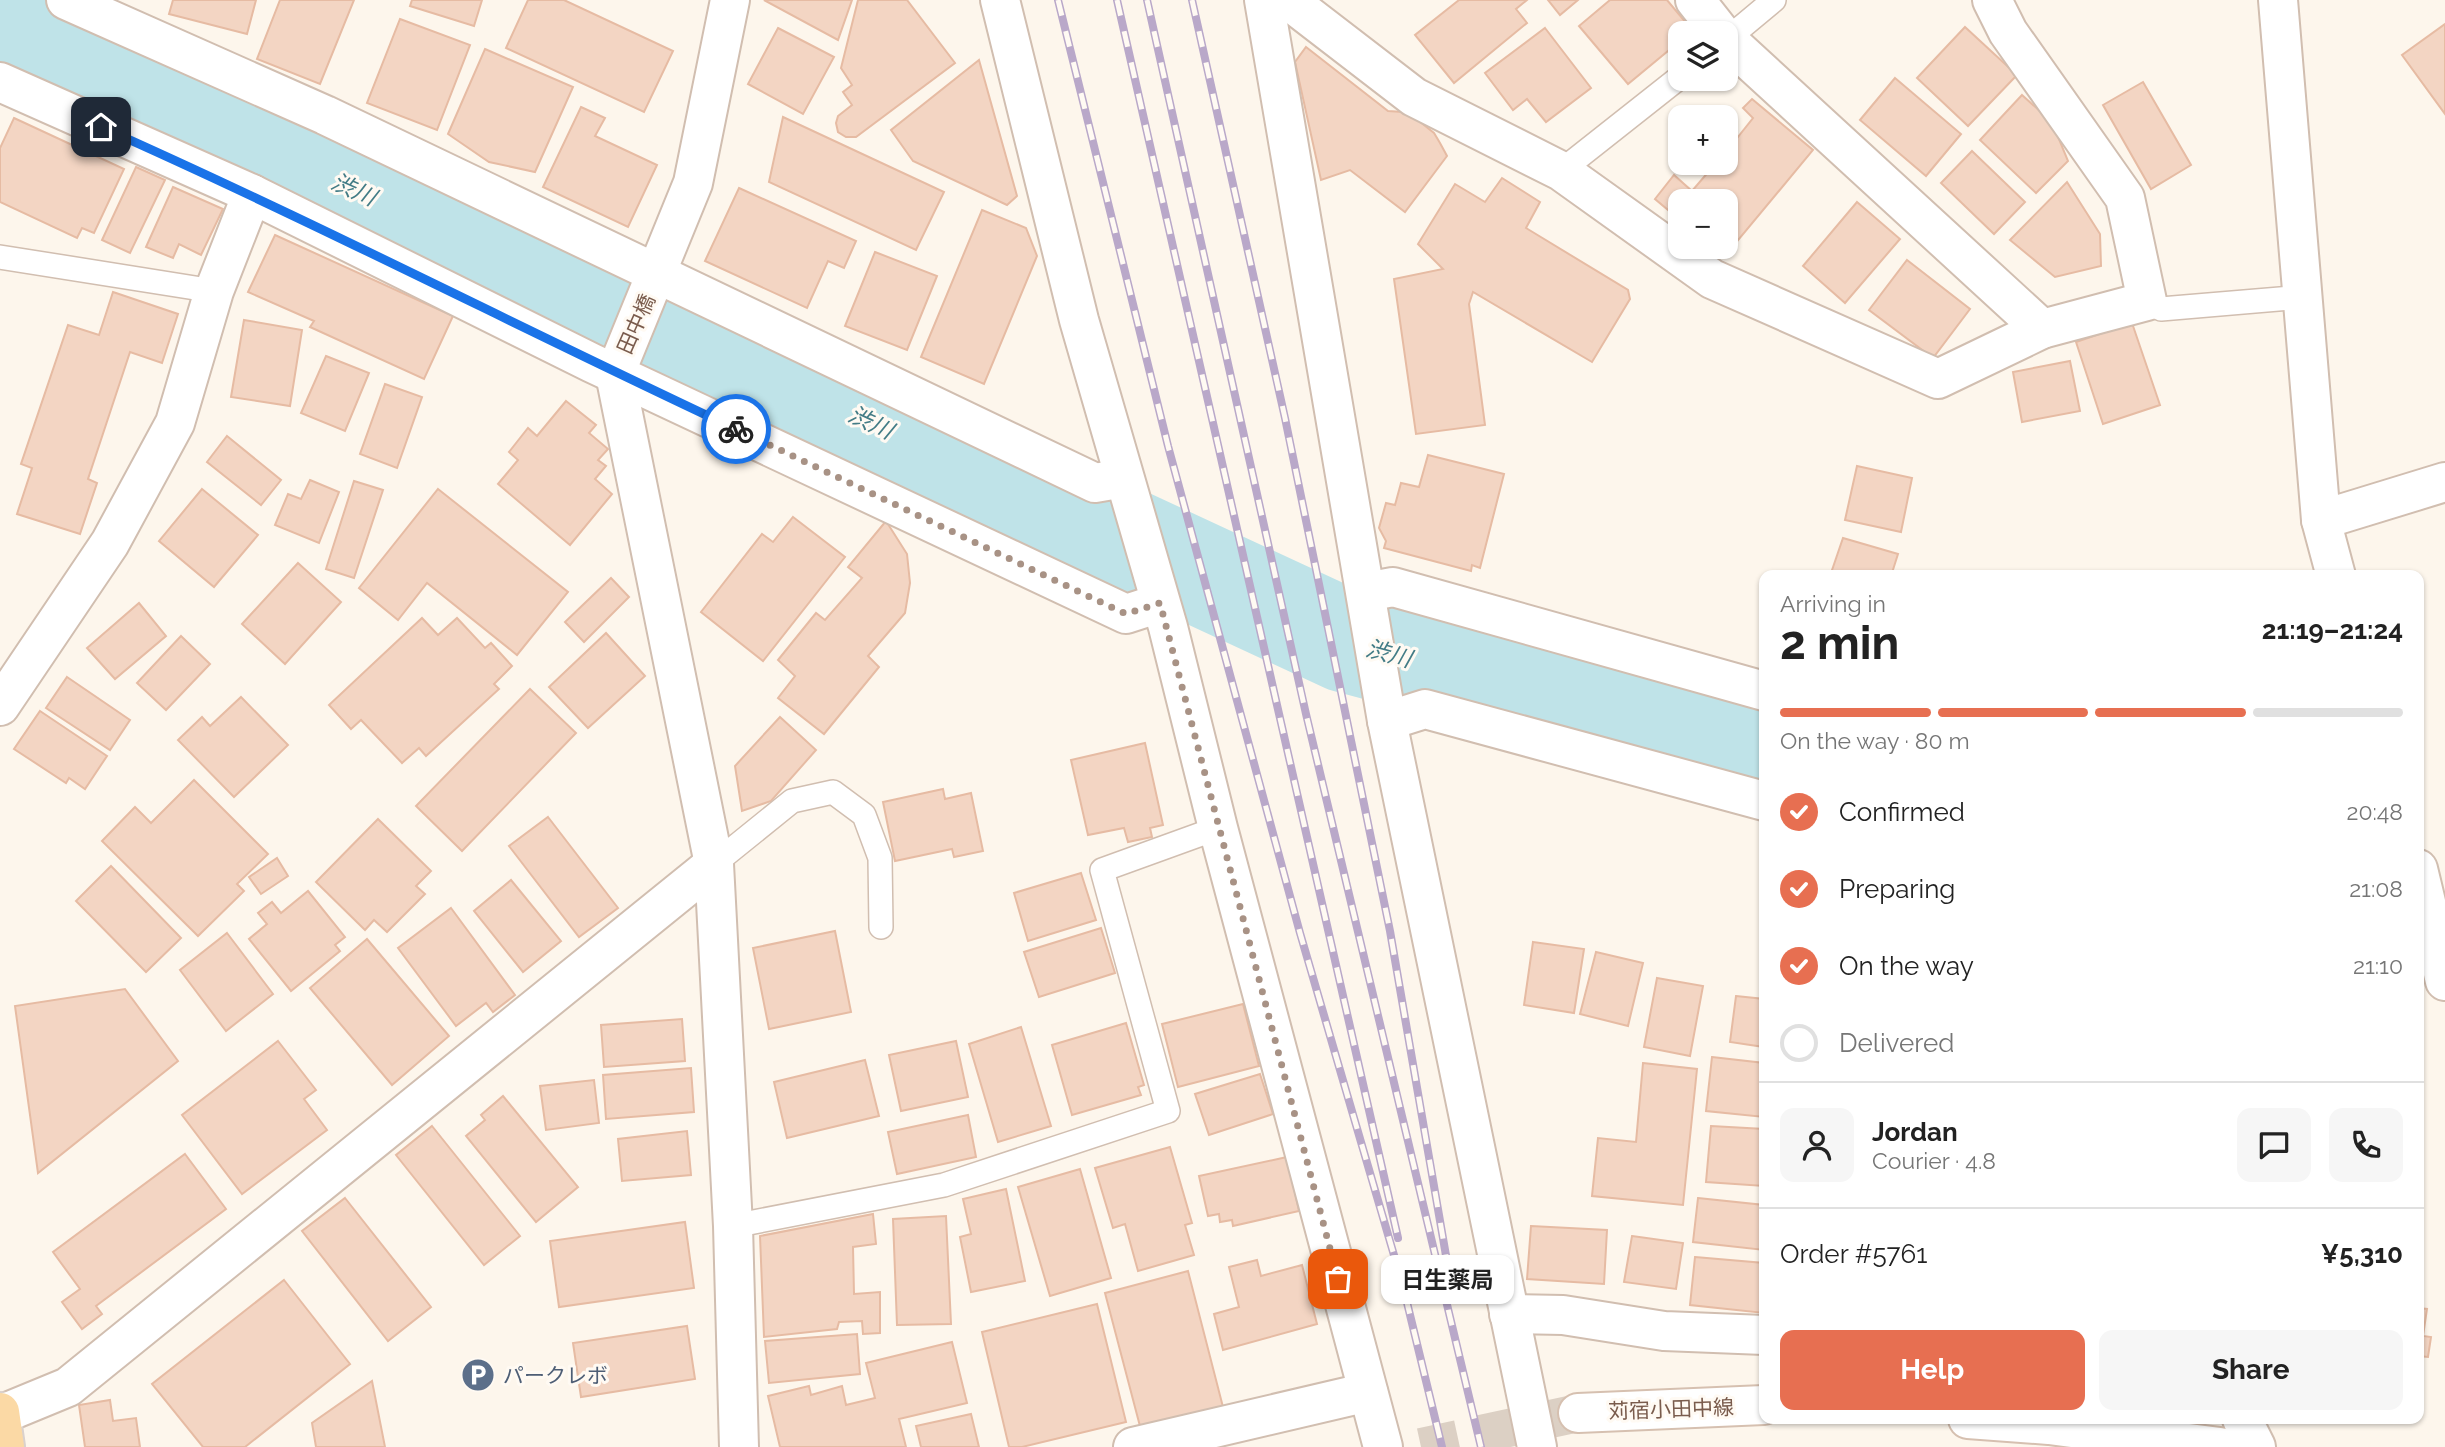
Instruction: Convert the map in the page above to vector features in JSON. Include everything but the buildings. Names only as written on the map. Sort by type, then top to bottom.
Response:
[{"type":"main road","points":[[0,1414],[5,1447]]},
{"type":"street","points":[[66,0],[325,115],[1095,483],[1125,480]]},
{"type":"street","name":"田中橋","points":[[615,374],[693,183],[730,0]]},
{"type":"street","points":[[1000,0],[1079,320],[1162,609],[1383,1447]]},
{"type":"street","points":[[1264,0],[1387,720],[1537,1447]]},
{"type":"street","points":[[1288,0],[1415,97],[1561,171],[1712,279],[1938,379],[2042,329],[2147,301],[2125,198],[2008,32],[1992,0]]},
{"type":"street","points":[[1695,0],[1712,21]]},
{"type":"street","points":[[2278,0],[2321,520],[2334,570]]},
{"type":"street","points":[[1738,51],[2042,329]]},
{"type":"street","points":[[0,82],[252,194],[615,374],[1126,614],[1162,609]]},
{"type":"street","points":[[0,706],[110,543],[175,423],[214,291],[252,194]]},
{"type":"street","points":[[615,374],[713,864],[733,1226],[740,1447]]},
{"type":"street","points":[[2321,520],[2445,482]]},
{"type":"street","points":[[1366,592],[1393,587],[1759,690]]},
{"type":"street","points":[[1387,720],[1425,709],[1759,800]]},
{"type":"street","points":[[0,1414],[68,1387],[713,864]]},
{"type":"street","points":[[2426,885],[2445,981]]},
{"type":"street","points":[[2424,998],[2445,1004]]},
{"type":"street","points":[[1509,1314],[1563,1315],[1664,1331],[1759,1335]]},
{"type":"street","points":[[1133,1447],[1368,1392]]},
{"type":"street","name":"苅宿小田中線","points":[[1578,1413],[1759,1405]]},
{"type":"street","points":[[2036,1424],[2220,1447]]},
{"type":"street","points":[[2244,1424],[2256,1447]]},
{"type":"lane","points":[[1738,30],[1774,0]]},
{"type":"lane","points":[[1561,171],[1668,86]]},
{"type":"lane","points":[[0,257],[214,291]]},
{"type":"lane","points":[[2147,301],[2161,309],[2302,298]]},
{"type":"lane","points":[[713,864],[792,801],[832,792],[863,815],[880,858],[881,927]]},
{"type":"lane","points":[[733,1226],[944,1185],[1168,1111],[1102,870],[1218,828]]},
{"type":"waterway","name":"渋川","points":[[0,30],[824,399],[1346,641],[1759,752]]},
{"type":"tunnel","points":[[1421,1447],[1578,1413]]},
{"type":"railway","points":[[1058,0],[1168,446],[1300,933],[1403,1286],[1442,1447]]},
{"type":"railway","points":[[1117,0],[1398,1238]]},
{"type":"railway","points":[[1147,0],[1306,714],[1481,1447]]},
{"type":"railway","points":[[1192,0],[1285,418],[1390,931],[1449,1273]]},
{"type":"way so far","points":[[736,429],[1126,614],[1160,603],[1338,1279]]},
{"type":"place","name":"日生薬局","points":[[1338,1279]]},
{"type":"place","name":"パークレボ","points":[[478,1375]]},
{"type":"route","points":[[101,127],[252,194],[592,363],[736,429]]}]
